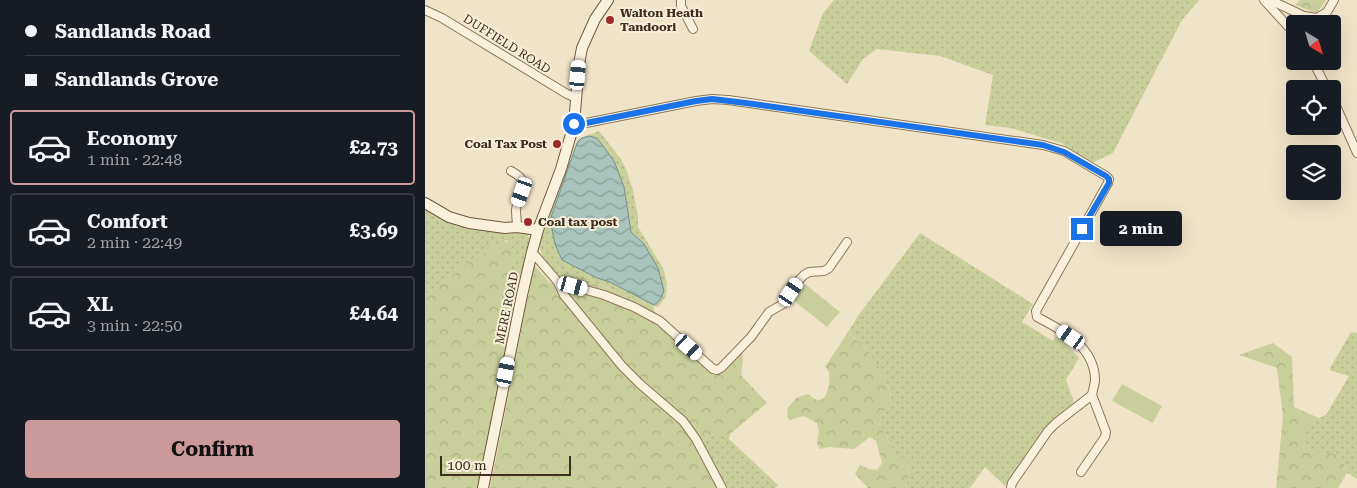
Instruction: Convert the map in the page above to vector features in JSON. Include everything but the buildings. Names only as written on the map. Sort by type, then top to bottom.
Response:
[{"type":"main road","name":"MERE ROAD","points":[[483,488],[532,252],[538,230],[561,169],[574,124],[582,48],[595,19],[608,0]]},
{"type":"main road","points":[[425,203],[449,217],[469,223],[538,230]]},
{"type":"street","points":[[681,0],[681,6],[693,29]]},
{"type":"street","points":[[1264,0],[1286,24]]},
{"type":"street","points":[[1270,0],[1295,15]]},
{"type":"street","points":[[1323,15],[1334,0]]},
{"type":"street","name":"DUFFIELD ROAD","points":[[425,10],[451,23],[567,94],[577,98]]},
{"type":"street","points":[[574,124],[696,101],[728,100],[1043,145],[1064,152],[1106,176],[1109,179],[1109,183],[1036,311],[1037,317],[1060,329],[1082,347],[1089,357],[1093,368],[1095,379],[1092,394],[1107,432],[1081,472]]},
{"type":"street","points":[[1341,117],[1357,152]]},
{"type":"street","points":[[511,171],[521,178],[523,183],[516,211],[517,227]]},
{"type":"street","points":[[558,282],[604,295],[634,307],[660,321],[713,369],[717,370],[751,337],[769,312],[783,304],[804,275],[809,272],[824,271],[829,268],[847,242]]},
{"type":"street","points":[[532,252],[558,282],[564,295],[621,366],[683,421],[696,439],[722,488]]},
{"type":"street","points":[[1011,488],[1012,483],[1052,427],[1092,394]]},
{"type":"green space","points":[[834,0],[1199,0],[1182,20],[1113,153],[1092,163],[1061,143],[1010,128],[985,125],[993,75],[940,56],[877,49],[863,59],[847,84],[809,51],[823,13]]},
{"type":"green space","points":[[1300,0],[1326,0],[1317,13],[1295,5]]},
{"type":"green space","points":[[599,131],[621,159],[626,169],[633,190],[638,227],[663,268],[667,284],[666,297],[658,307],[599,284],[583,284],[563,278],[555,272],[542,256],[540,242],[578,139]]},
{"type":"green space","points":[[425,209],[459,226],[509,234],[522,231],[527,234],[529,243],[512,321],[506,315],[501,305],[502,294],[507,288],[510,276],[508,241],[501,239],[495,241],[491,249],[474,258],[425,295]]},
{"type":"green space","points":[[920,233],[1033,304],[1022,322],[1053,341],[1057,335],[1079,358],[1066,380],[1074,402],[1041,433],[1005,486],[985,467],[970,488],[906,488],[910,469],[894,452],[879,423],[891,396],[887,383],[868,351],[848,332]]},
{"type":"green space","points":[[501,239],[510,244],[515,253],[515,260],[510,270],[501,302],[504,312],[512,321],[478,488],[425,488],[425,295],[474,258],[491,249],[495,241]]},
{"type":"green space","points":[[534,265],[550,283],[599,284],[653,306],[658,324],[708,368],[721,373],[742,352],[741,375],[767,403],[730,434],[707,436],[701,447],[722,488],[490,488]]},
{"type":"green space","points":[[805,284],[840,312],[827,327],[793,300]]},
{"type":"green space","points":[[848,332],[868,351],[887,383],[891,396],[879,423],[894,452],[907,459],[910,469],[906,488],[868,488],[855,474],[860,465],[877,470],[882,463],[876,441],[870,437],[854,449],[829,447],[820,449],[817,444],[819,430],[817,423],[804,416],[790,420],[787,417],[787,409],[796,398],[808,394],[817,400],[824,397],[830,380],[829,373],[825,367]]},
{"type":"green space","points":[[1351,332],[1357,333],[1357,479],[1347,473],[1340,454],[1304,452],[1302,428],[1326,415],[1349,376],[1329,370]]},
{"type":"green space","points":[[1273,343],[1292,357],[1294,407],[1319,418],[1302,429],[1304,451],[1340,454],[1347,473],[1338,488],[1276,488],[1283,417],[1277,368],[1239,355]]},
{"type":"green space","points":[[1122,384],[1162,406],[1153,423],[1112,401]]},
{"type":"green space","points":[[730,434],[729,439],[778,485],[775,488],[722,488],[701,447],[707,436]]},
{"type":"water","points":[[589,136],[597,138],[614,161],[624,187],[631,232],[644,244],[658,268],[664,291],[660,300],[654,305],[562,260],[555,244],[550,220],[577,143],[582,138]]},
{"type":"place","name":"Walton Heath Tandoori","points":[[610,20]]},
{"type":"place","name":"Coal Tax Post","points":[[557,144]]},
{"type":"place","name":"Coal tax post","points":[[528,222]]},
{"type":"route","points":[[574,124],[712,99],[1043,145],[1064,152],[1109,179],[1109,183],[1082,229]]}]
